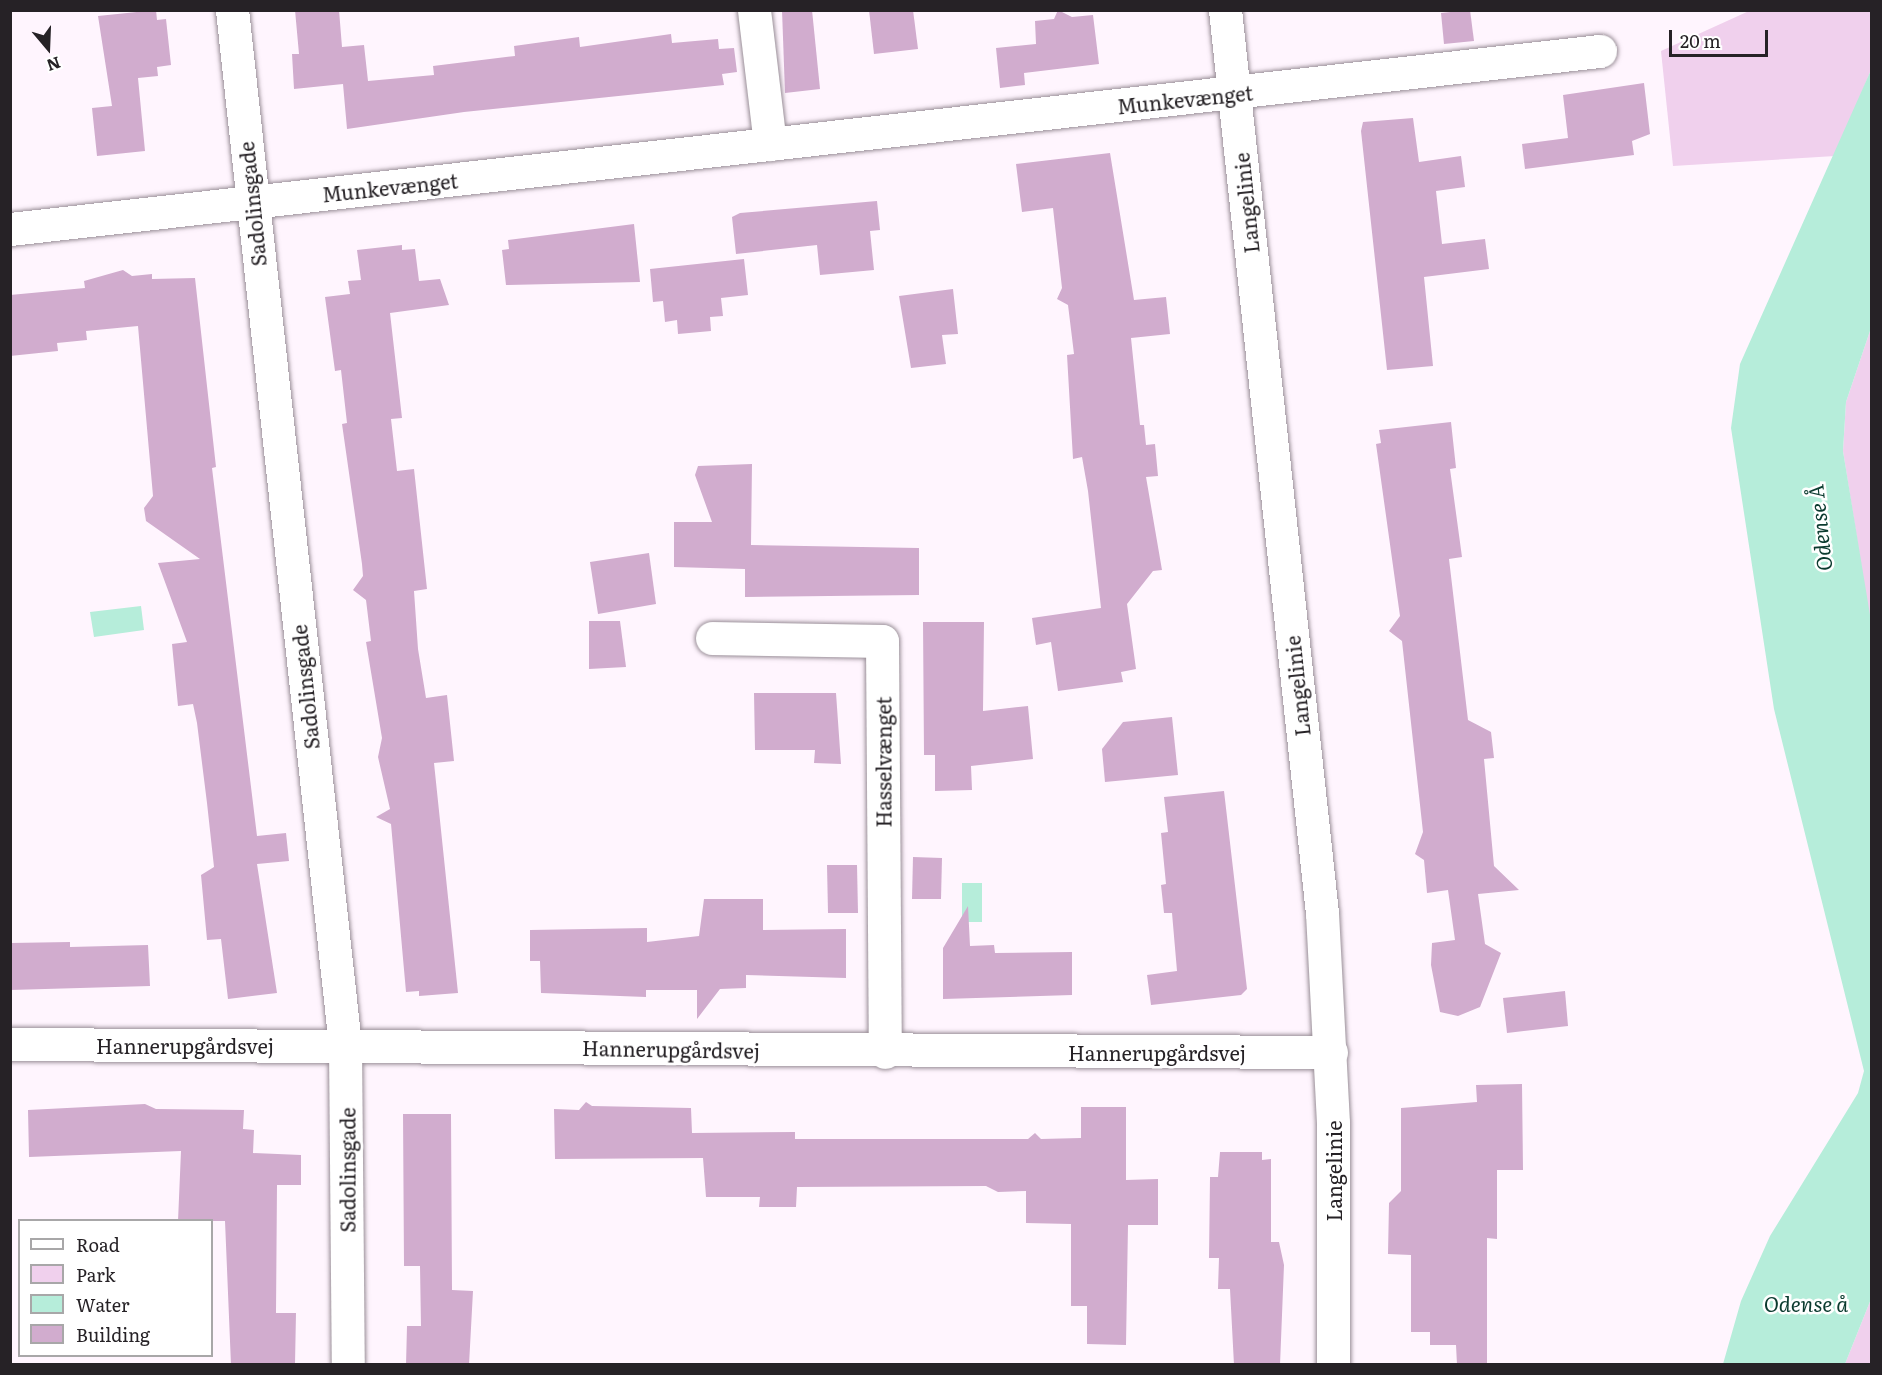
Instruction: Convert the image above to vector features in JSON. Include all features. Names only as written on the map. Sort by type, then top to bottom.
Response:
[{"type":"street","name":"Sadolinsgade","points":[[231,10],[345,1045],[348,1365]]},
{"type":"street","points":[[754,10],[770,144]]},
{"type":"street","name":"Langelinie","points":[[1225,10],[1315,842],[1331,1052],[1333,1365]]},
{"type":"street","name":"Munkevænget","points":[[10,229],[1234,94],[1600,51]]},
{"type":"street","name":"Hasselvænget","points":[[712,638],[882,641],[885,1052]]},
{"type":"street","name":"Hannerupgårdsvej","points":[[10,1044],[345,1045],[885,1052],[1331,1052]]},
{"type":"green space","points":[[1749,11],[1871,11],[1871,70],[1835,156],[1673,166],[1661,51]]},
{"type":"green space","points":[[1871,328],[1871,627],[1843,451],[1846,402]]},
{"type":"green space","points":[[1871,1299],[1871,1364],[1845,1364]]},
{"type":"water","name":"Odense å","points":[[1871,70],[1871,328],[1846,402],[1843,451],[1872,627],[1871,1299],[1845,1364],[1723,1364],[1741,1301],[1770,1236],[1858,1093],[1864,1071],[1774,709],[1731,428],[1740,364]]},
{"type":"water","points":[[141,606],[144,630],[94,637],[90,612]]},
{"type":"water","points":[[962,883],[982,883],[982,922],[962,922]]},
{"type":"building","points":[[156,10],[157,20],[166,19],[171,65],[157,67],[158,76],[138,78],[145,151],[97,156],[92,108],[112,106],[98,16]]},
{"type":"building","points":[[295,10],[339,10],[342,47],[364,45],[368,81],[434,75],[433,66],[515,56],[514,46],[579,37],[580,47],[671,34],[672,43],[718,39],[719,49],[734,48],[737,72],[722,74],[724,85],[464,112],[347,129],[343,84],[294,89],[292,54],[299,54]]},
{"type":"building","points":[[782,10],[812,10],[820,89],[785,93]]},
{"type":"building","points":[[869,10],[913,10],[918,49],[874,54]]},
{"type":"building","points":[[1058,10],[1072,17],[1093,15],[1099,64],[1024,73],[1025,85],[1000,88],[996,48],[1036,44],[1035,21],[1054,19]]},
{"type":"building","points":[[1470,10],[1474,41],[1444,44],[1441,13]]},
{"type":"building","points":[[1644,83],[1650,134],[1632,141],[1634,155],[1525,169],[1522,144],[1568,138],[1563,95]]},
{"type":"building","points":[[1413,118],[1419,162],[1461,156],[1465,187],[1436,191],[1442,244],[1485,239],[1489,269],[1424,277],[1433,366],[1387,370],[1361,131],[1363,122]]},
{"type":"building","points":[[1110,153],[1134,300],[1166,297],[1170,334],[1131,338],[1140,425],[1144,425],[1146,445],[1155,444],[1158,476],[1146,477],[1162,570],[1153,571],[1127,604],[1136,669],[1121,672],[1123,682],[1058,691],[1051,642],[1036,645],[1032,618],[1101,608],[1082,457],[1073,459],[1067,355],[1074,354],[1068,305],[1057,299],[1062,288],[1053,208],[1022,212],[1016,164]]},
{"type":"building","points":[[877,201],[880,230],[870,231],[874,270],[820,275],[817,245],[736,254],[732,217],[740,213]]},
{"type":"building","points":[[634,224],[640,282],[506,285],[502,250],[509,249],[508,240]]},
{"type":"building","points":[[402,245],[402,250],[415,249],[419,281],[440,279],[449,305],[390,313],[402,418],[391,419],[397,471],[414,469],[427,589],[414,591],[418,649],[426,698],[447,695],[454,761],[434,763],[458,993],[419,996],[419,991],[406,992],[391,824],[376,817],[390,809],[378,757],[382,738],[366,642],[371,641],[366,600],[353,590],[363,576],[362,564],[342,424],[347,423],[341,370],[335,371],[325,297],[350,294],[348,281],[361,280],[357,250]]},
{"type":"building","points":[[744,259],[748,295],[721,298],[723,316],[710,317],[711,331],[678,334],[677,320],[665,322],[663,301],[653,302],[650,269]]},
{"type":"building","points":[[123,270],[132,276],[152,274],[152,279],[195,278],[216,467],[212,468],[257,836],[286,833],[289,861],[257,864],[277,993],[228,999],[221,939],[207,940],[201,875],[214,867],[207,803],[193,704],[178,706],[172,644],[187,642],[158,563],[200,559],[146,521],[144,508],[153,496],[138,326],[86,331],[87,340],[57,343],[58,351],[10,356],[10,295],[85,288],[84,281]]},
{"type":"building","points":[[953,289],[958,334],[942,335],[946,364],[911,368],[899,296]]},
{"type":"building","points":[[1451,422],[1456,468],[1450,469],[1462,557],[1449,559],[1468,720],[1491,732],[1494,758],[1484,759],[1494,866],[1519,890],[1478,894],[1485,944],[1501,953],[1480,1007],[1458,1016],[1440,1012],[1431,965],[1432,943],[1455,940],[1448,890],[1427,893],[1424,860],[1415,854],[1423,832],[1402,641],[1389,631],[1400,616],[1376,444],[1381,443],[1379,430]]},
{"type":"building","points":[[752,464],[751,545],[919,548],[919,595],[745,597],[745,569],[674,567],[674,522],[712,522],[695,475],[698,466]]},
{"type":"building","points":[[649,553],[656,604],[598,614],[590,562]]},
{"type":"building","points":[[589,621],[620,621],[626,667],[589,669]]},
{"type":"building","points":[[923,622],[984,622],[983,711],[1028,706],[1033,759],[971,766],[972,790],[935,791],[935,755],[924,755]]},
{"type":"building","points":[[754,693],[836,693],[841,764],[814,763],[815,750],[755,750]]},
{"type":"building","points":[[1172,717],[1178,775],[1105,782],[1102,749],[1123,722]]},
{"type":"building","points":[[1224,791],[1247,989],[1241,995],[1151,1005],[1147,975],[1177,971],[1172,913],[1164,913],[1161,885],[1166,884],[1161,833],[1168,832],[1164,797]]},
{"type":"building","points":[[913,857],[942,858],[941,899],[912,899]]},
{"type":"building","points":[[827,865],[857,865],[858,913],[828,913]]},
{"type":"building","points":[[704,899],[763,899],[763,930],[846,929],[846,978],[746,975],[746,988],[720,989],[697,1019],[697,990],[646,990],[646,997],[541,993],[540,961],[530,961],[530,930],[647,928],[647,942],[699,936]]},
{"type":"building","points":[[968,906],[970,946],[994,945],[995,953],[1072,952],[1072,995],[943,999],[943,948]]},
{"type":"building","points":[[70,942],[70,947],[148,945],[150,986],[10,990],[10,943]]},
{"type":"building","points":[[1565,991],[1568,1026],[1507,1033],[1503,998]]},
{"type":"building","points":[[1522,1084],[1523,1170],[1497,1170],[1497,1239],[1487,1238],[1487,1365],[1457,1365],[1456,1345],[1430,1345],[1430,1332],[1411,1332],[1411,1255],[1388,1254],[1389,1203],[1401,1191],[1401,1108],[1477,1102],[1476,1085]]},
{"type":"building","points":[[586,1102],[592,1106],[691,1108],[692,1133],[795,1132],[795,1139],[1028,1139],[1035,1133],[1041,1139],[1081,1138],[1081,1107],[1126,1107],[1126,1180],[1158,1179],[1158,1225],[1128,1225],[1126,1345],[1087,1344],[1087,1306],[1071,1306],[1071,1224],[1026,1223],[1026,1191],[998,1192],[986,1186],[797,1187],[796,1207],[759,1207],[760,1197],[706,1197],[703,1158],[555,1159],[554,1109],[579,1110]]},
{"type":"building","points":[[145,1104],[156,1109],[244,1110],[243,1129],[254,1130],[253,1153],[301,1155],[301,1185],[277,1185],[276,1313],[296,1313],[295,1364],[231,1365],[225,1221],[178,1219],[181,1151],[29,1157],[28,1110]]},
{"type":"building","points":[[403,1114],[451,1114],[452,1290],[473,1291],[469,1365],[406,1365],[407,1326],[421,1326],[420,1266],[404,1266]]},
{"type":"building","points":[[1220,1152],[1262,1152],[1262,1160],[1271,1159],[1271,1242],[1279,1242],[1284,1265],[1280,1365],[1234,1365],[1230,1289],[1218,1289],[1219,1258],[1209,1258],[1210,1177],[1218,1177]]},
{"type":"water label","name":"Odense Å","points":[[1819,528]]}]
